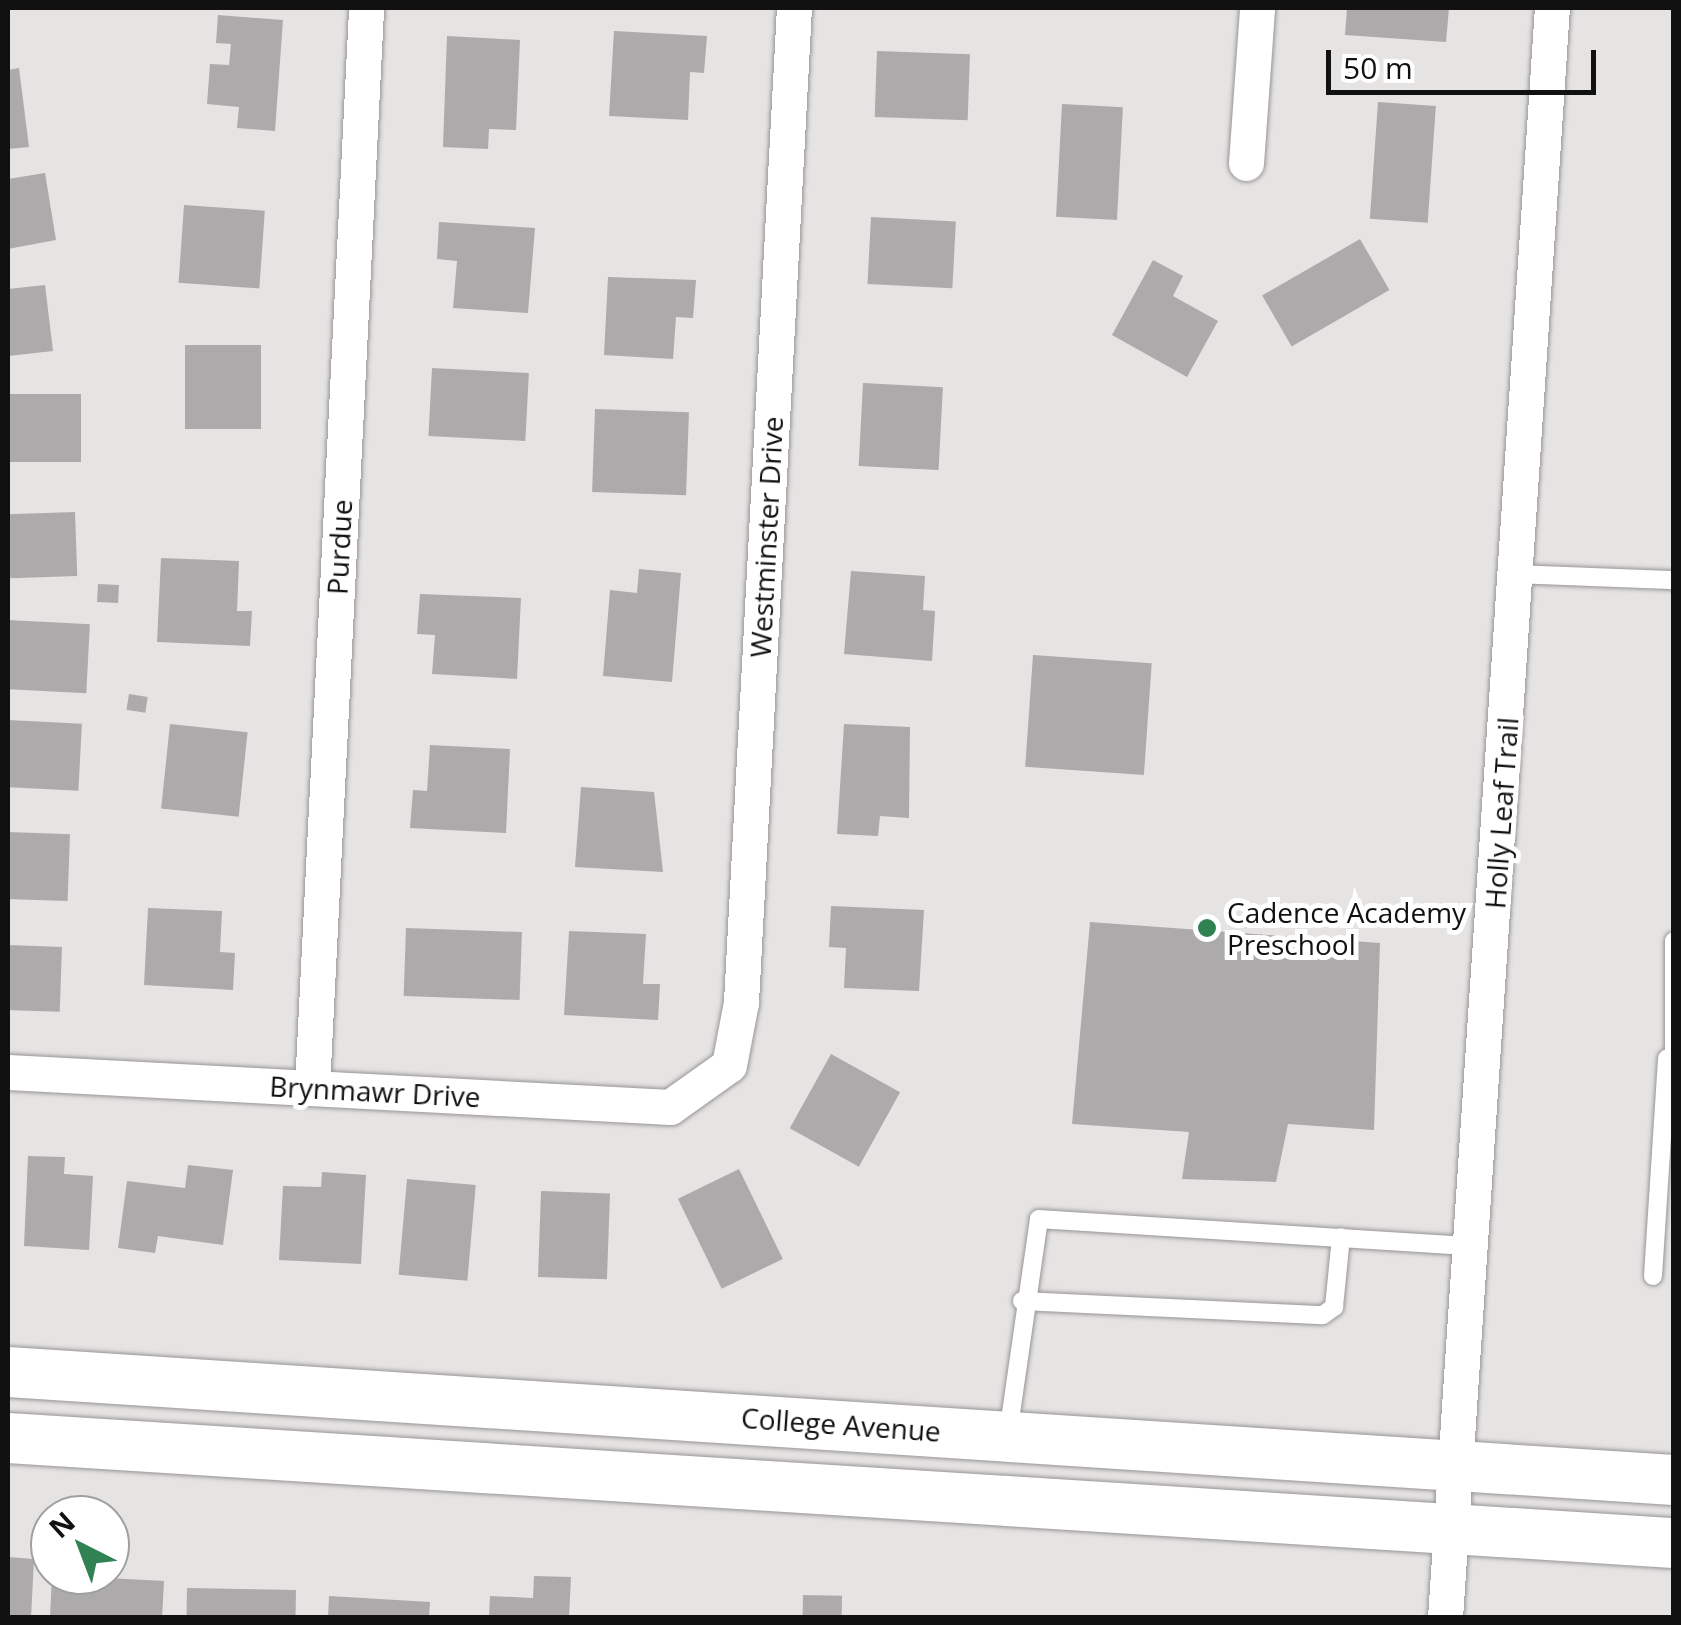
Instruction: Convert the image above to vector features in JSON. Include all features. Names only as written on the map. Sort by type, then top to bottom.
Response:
[{"type":"main road","name":"College Avenue","points":[[8,1372],[1674,1480]]},
{"type":"main road","points":[[8,1438],[1674,1543]]},
{"type":"street","name":"Purdue","points":[[312,1086],[366,8]]},
{"type":"street","name":"Westminster Drive","points":[[729,1065],[741,1002],[794,8]]},
{"type":"street","points":[[1246,163],[1257,8]]},
{"type":"street","name":"Holly Leaf Trail","points":[[1445,1618],[1460,1465],[1552,8]]},
{"type":"street","name":"Brynmawr Drive","points":[[8,1072],[670,1108],[729,1065]]},
{"type":"lane","points":[[1516,574],[1674,580]]},
{"type":"lane","points":[[1652,1276],[1670,1058],[1674,941]]},
{"type":"lane","points":[[1008,1434],[1022,1302],[1035,1229],[1046,1218],[1474,1246]]},
{"type":"lane","points":[[1022,1302],[1323,1315],[1334,1308],[1341,1237]]},
{"type":"building","points":[[1347,8],[1449,8],[1446,42],[1345,35]]},
{"type":"building","points":[[218,15],[283,20],[275,131],[237,128],[239,107],[207,104],[210,64],[229,65],[231,44],[216,43]]},
{"type":"building","points":[[614,31],[707,36],[704,73],[690,72],[688,120],[609,116]]},
{"type":"building","points":[[447,36],[520,40],[516,130],[489,129],[488,149],[443,147]]},
{"type":"building","points":[[877,51],[970,54],[968,120],[875,117]]},
{"type":"building","points":[[19,68],[29,147],[8,149],[8,70]]},
{"type":"building","points":[[1378,102],[1436,106],[1428,223],[1370,219]]},
{"type":"building","points":[[1062,104],[1123,107],[1117,220],[1056,217]]},
{"type":"building","points":[[45,173],[56,240],[8,249],[8,179]]},
{"type":"building","points":[[184,205],[265,211],[259,288],[179,283]]},
{"type":"building","points":[[871,217],[956,221],[952,288],[867,284]]},
{"type":"building","points":[[439,222],[535,228],[528,313],[453,308],[457,261],[437,259]]},
{"type":"building","points":[[1360,239],[1390,290],[1292,347],[1262,296]]},
{"type":"building","points":[[1153,260],[1183,276],[1173,296],[1218,321],[1187,377],[1112,335]]},
{"type":"building","points":[[608,277],[696,280],[693,318],[676,317],[673,359],[604,355]]},
{"type":"building","points":[[45,285],[53,351],[8,356],[8,289]]},
{"type":"building","points":[[185,345],[261,345],[261,429],[185,429]]},
{"type":"building","points":[[432,368],[529,373],[525,441],[428,436]]},
{"type":"building","points":[[863,383],[943,387],[939,470],[859,466]]},
{"type":"building","points":[[8,394],[81,394],[81,462],[8,462]]},
{"type":"building","points":[[595,409],[689,412],[686,495],[592,492]]},
{"type":"building","points":[[75,512],[77,576],[10,578],[8,514]]},
{"type":"building","points":[[161,558],[239,561],[237,611],[252,611],[250,646],[157,642]]},
{"type":"building","points":[[639,569],[681,573],[672,682],[603,676],[610,590],[637,593]]},
{"type":"building","points":[[851,571],[925,576],[923,610],[935,611],[932,661],[844,654]]},
{"type":"building","points":[[98,584],[119,585],[118,603],[97,602]]},
{"type":"building","points":[[420,594],[521,598],[517,679],[432,674],[435,635],[417,634]]},
{"type":"building","points":[[8,620],[90,624],[86,693],[8,689]]},
{"type":"building","points":[[1033,655],[1152,663],[1144,775],[1025,767]]},
{"type":"building","points":[[129,694],[148,697],[145,713],[126,710]]},
{"type":"building","points":[[8,720],[82,724],[78,791],[8,787]]},
{"type":"building","points":[[170,724],[248,732],[239,817],[161,809]]},
{"type":"building","points":[[844,724],[910,727],[909,818],[880,816],[878,836],[837,834]]},
{"type":"building","points":[[430,745],[510,749],[506,833],[410,828],[413,790],[427,791]]},
{"type":"building","points":[[581,787],[654,792],[663,872],[575,867]]},
{"type":"building","points":[[8,832],[70,834],[68,901],[8,899]]},
{"type":"building","points":[[831,906],[924,910],[919,991],[844,988],[846,948],[829,947]]},
{"type":"building","points":[[148,908],[222,911],[220,952],[235,953],[233,990],[144,985]]},
{"type":"building","points":[[1090,922],[1380,943],[1374,1130],[1288,1124],[1276,1182],[1182,1179],[1189,1132],[1072,1124]]},
{"type":"building","points":[[406,928],[522,932],[520,1000],[404,996]]},
{"type":"building","points":[[569,931],[646,934],[643,984],[660,984],[658,1020],[564,1015]]},
{"type":"building","points":[[8,945],[62,947],[60,1012],[8,1010]]},
{"type":"building","points":[[831,1054],[900,1092],[859,1167],[790,1128]]},
{"type":"building","points":[[28,1156],[65,1157],[64,1174],[93,1176],[89,1250],[24,1246]]},
{"type":"building","points":[[188,1165],[233,1170],[223,1245],[158,1236],[155,1253],[118,1248],[127,1181],[185,1188]]},
{"type":"building","points":[[739,1169],[783,1259],[722,1289],[678,1199]]},
{"type":"building","points":[[322,1172],[366,1175],[361,1264],[279,1260],[283,1186],[321,1187]]},
{"type":"building","points":[[407,1179],[476,1185],[467,1281],[399,1275]]},
{"type":"building","points":[[541,1191],[610,1193],[607,1279],[538,1277]]},
{"type":"building","points":[[8,1557],[30,1559],[31,1618],[8,1618]]},
{"type":"building","points":[[534,1576],[571,1577],[569,1618],[489,1618],[490,1596],[533,1598]]},
{"type":"building","points":[[130,1579],[164,1581],[162,1618],[50,1618],[51,1595],[130,1595]]},
{"type":"building","points":[[187,1588],[296,1590],[295,1618],[186,1618]]},
{"type":"building","points":[[803,1595],[842,1596],[842,1618],[803,1618]]},
{"type":"building","points":[[329,1596],[430,1602],[429,1618],[328,1618]]},
{"type":"place","name":"Cadence Academy Preschool","points":[[1207,928]]}]
